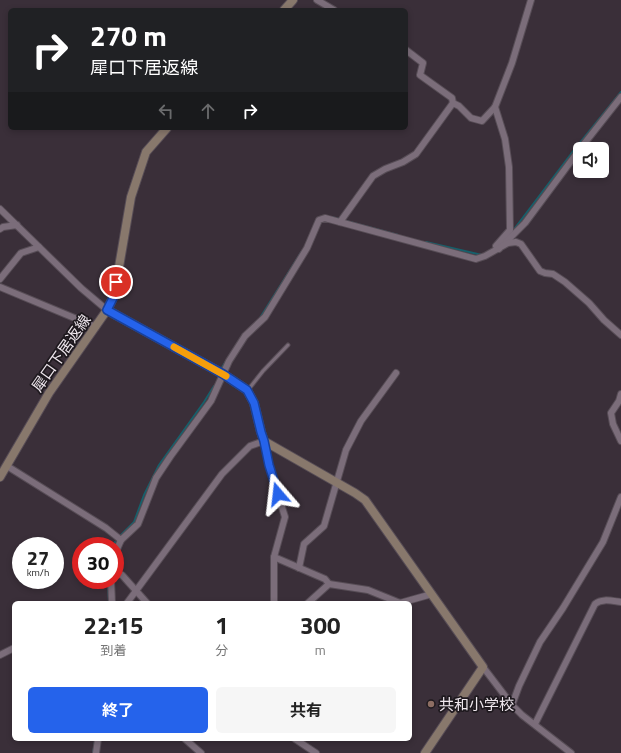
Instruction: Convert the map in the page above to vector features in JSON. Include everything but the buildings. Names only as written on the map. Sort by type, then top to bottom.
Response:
[{"type":"street","points":[[286,8],[293,0]]},
{"type":"street","points":[[318,0],[331,8]]},
{"type":"street","points":[[408,51],[423,62],[420,75],[452,98],[453,103],[459,106],[471,118],[482,121],[495,107],[512,63],[531,0]]},
{"type":"street","points":[[586,142],[621,97]]},
{"type":"street","points":[[341,220],[373,176],[385,169],[404,162],[416,154],[453,103]]},
{"type":"street","points":[[495,107],[505,139],[509,166],[510,230],[496,246],[499,249]]},
{"type":"street","name":"犀口下居返線","points":[[0,477],[49,393],[96,327],[114,296],[131,197],[146,152],[165,130]]},
{"type":"street","points":[[499,249],[525,223],[573,158]]},
{"type":"street","points":[[0,209],[81,288],[107,310],[223,374],[247,390],[254,403],[269,465],[285,517],[274,557],[274,601]]},
{"type":"street","points":[[124,537],[138,524],[156,478],[210,401],[229,361],[245,336],[265,317],[307,248],[319,220],[325,218],[341,220],[476,259],[499,249],[508,243],[516,242],[521,244],[540,271],[553,274],[565,282],[589,303],[604,320],[621,335]]},
{"type":"street","points":[[0,229],[3,227],[17,226]]},
{"type":"street","points":[[0,279],[21,253],[39,246]]},
{"type":"street","points":[[0,287],[96,327]]},
{"type":"street","points":[[299,568],[304,544],[324,526],[346,450],[361,421],[396,373]]},
{"type":"street","points":[[621,394],[619,401],[611,413],[613,424],[621,441]]},
{"type":"street","points":[[128,601],[222,474],[250,446],[264,441],[365,500],[483,667],[512,705],[522,715],[571,753]]},
{"type":"street","points":[[7,466],[106,528],[117,537]]},
{"type":"street","points":[[512,705],[519,686],[540,642],[603,542],[621,497]]},
{"type":"street","points":[[274,557],[325,579],[329,584],[368,590],[395,601]]},
{"type":"street","points":[[124,577],[145,601]]},
{"type":"street","points":[[310,601],[329,584]]},
{"type":"street","points":[[111,589],[112,601]]},
{"type":"street","points":[[407,601],[432,594]]},
{"type":"street","points":[[535,724],[595,604],[599,601],[605,600],[621,602]]},
{"type":"street","points":[[0,655],[12,649]]},
{"type":"street","points":[[425,753],[483,667]]},
{"type":"street","points":[[96,753],[98,741]]},
{"type":"street","points":[[187,741],[201,753]]},
{"type":"street","points":[[298,741],[315,753]]},
{"type":"lane","points":[[247,390],[288,345]]},
{"type":"waterway","points":[[512,232],[571,154],[621,92]]},
{"type":"waterway","points":[[331,217],[398,235]]},
{"type":"waterway","points":[[426,242],[482,255]]},
{"type":"waterway","points":[[260,318],[302,251]]},
{"type":"waterway","points":[[221,369],[226,361]]},
{"type":"waterway","points":[[121,535],[134,522],[144,495],[159,465],[214,386]]},
{"type":"waterway","points":[[108,589],[109,601]]},
{"type":"waterway","points":[[93,753],[95,742]]},
{"type":"slow traffic","points":[[174,347],[226,376]]},
{"type":"place","name":"共和小学校","points":[[431,704]]},
{"type":"route","points":[[116,282],[114,296],[107,310],[223,374],[247,390],[254,403],[269,465],[278,494]]}]
